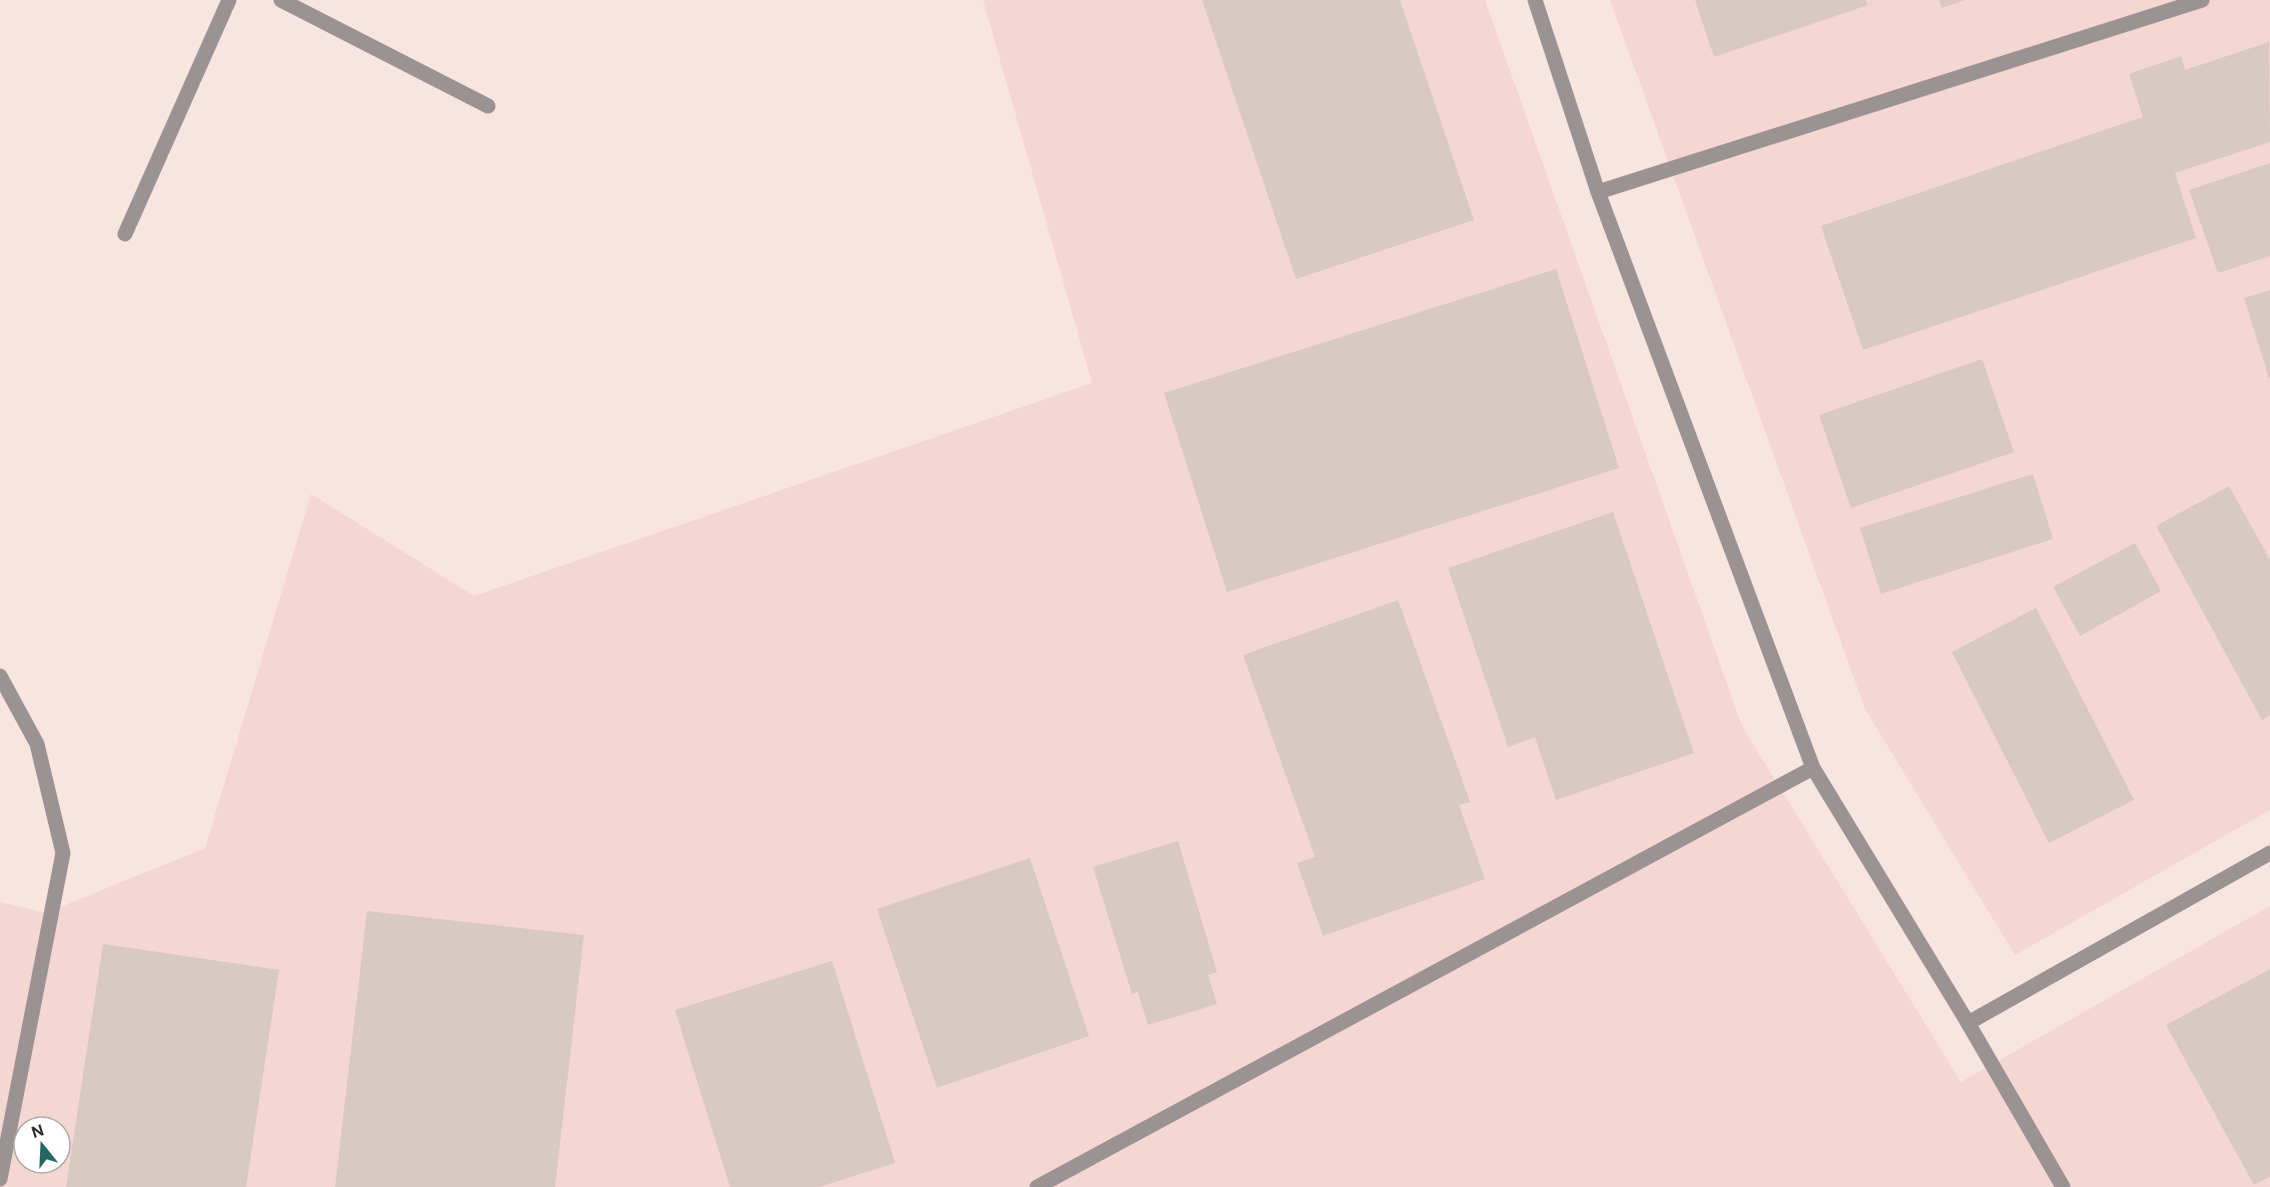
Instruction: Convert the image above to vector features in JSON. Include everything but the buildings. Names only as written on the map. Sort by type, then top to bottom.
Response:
[{"type":"street","points":[[125,234],[229,0]]},
{"type":"street","points":[[281,0],[488,106]]},
{"type":"street","points":[[1535,0],[1598,192],[1813,768],[1968,1023],[2063,1187]]},
{"type":"street","points":[[1598,192],[2202,0]]},
{"type":"street","points":[[0,676],[37,744],[63,853],[0,1179]]},
{"type":"street","points":[[1037,1187],[1813,768]]},
{"type":"street","points":[[1968,1023],[2270,853]]},
{"type":"shaded area","points":[[983,0],[1485,0],[1742,726],[1961,1082],[2270,906],[2270,1187],[0,1187],[0,902],[46,913],[205,848],[311,494],[474,596],[1092,383]]},
{"type":"shaded area","points":[[1610,0],[2270,0],[2270,810],[2015,955],[1865,709]]}]
